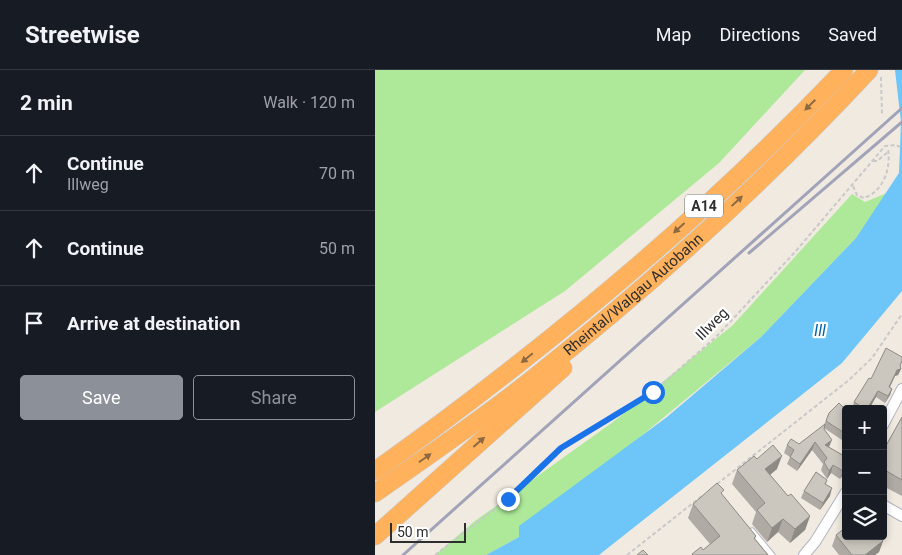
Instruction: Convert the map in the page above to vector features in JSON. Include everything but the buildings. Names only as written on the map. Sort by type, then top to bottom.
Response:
[{"type":"highway","name":"Rheintal/Walgau Autobahn","points":[[378,483],[414,443],[619,284],[765,150],[844,70]]},
{"type":"highway","name":"Rheintal/Walgau Autobahn","points":[[378,483],[533,378],[606,318],[696,240],[800,142],[869,70]]},
{"type":"highway","points":[[375,536],[562,370],[606,318]]},
{"type":"street","points":[[887,417],[902,389]]},
{"type":"street","points":[[804,555],[815,542],[844,495]]},
{"type":"street","points":[[887,507],[902,516]]},
{"type":"lane","points":[[749,528],[772,555]]},
{"type":"path","points":[[881,70],[882,115]]},
{"type":"path","points":[[873,161],[885,146],[896,145],[902,148]]},
{"type":"path","points":[[853,186],[857,195],[863,198],[875,190],[882,182],[888,168],[888,150],[877,161],[873,161]]},
{"type":"path","name":"Illweg","points":[[435,555],[508,499],[561,448],[653,392],[716,337],[795,252],[873,161]]},
{"type":"path","points":[[716,485],[849,380],[872,358],[902,314]]},
{"type":"path","points":[[627,555],[708,491]]},
{"type":"green space","points":[[375,70],[805,70],[719,163],[565,291],[375,412]]},
{"type":"green space","points":[[887,193],[856,238],[761,337],[519,537],[486,555],[435,555],[475,521],[613,422],[733,325],[852,194],[865,202]]},
{"type":"water","name":"Ill","points":[[895,70],[902,70],[902,291],[842,363],[599,555],[486,555],[519,537],[519,526],[667,417],[761,337],[856,238],[899,173],[901,122]]},
{"type":"railway","points":[[403,555],[902,108]]},
{"type":"railway","points":[[749,253],[902,122]]},
{"type":"route","points":[[508,499],[561,448],[653,392]]}]
